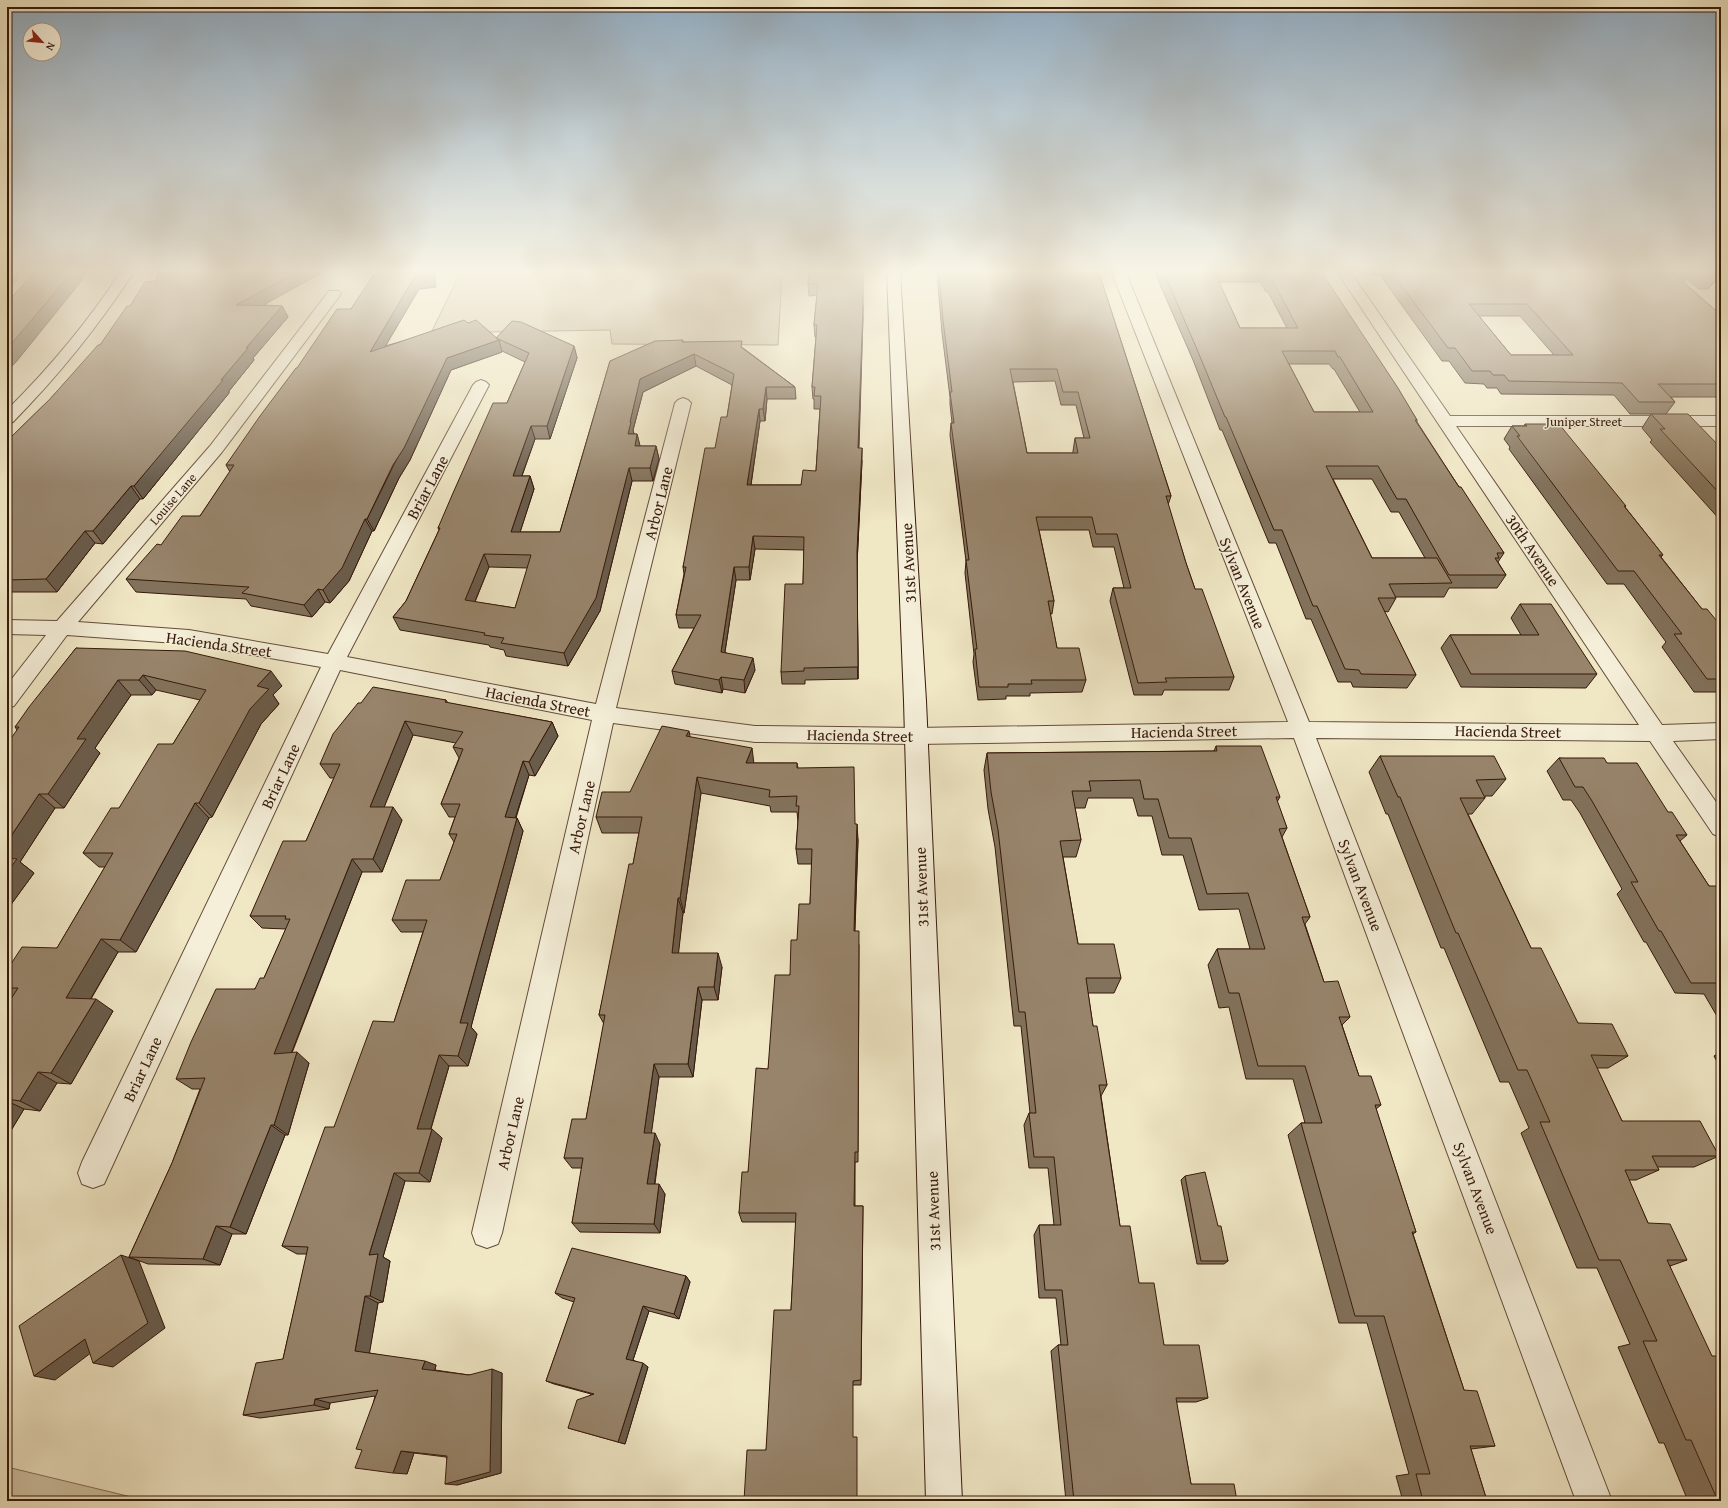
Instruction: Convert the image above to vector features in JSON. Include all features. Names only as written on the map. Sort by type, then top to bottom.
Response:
[{"type":"street","points":[[7,418],[28,398],[76,343]]},
{"type":"street","name":"Louise Lane","points":[[7,700],[62,628],[216,449],[296,343]]},
{"type":"street","name":"31st Avenue","points":[[896,343],[916,736],[944,1501]]},
{"type":"street","name":"Sylvan Avenue","points":[[1147,343],[1302,730],[1594,1501]]},
{"type":"street","name":"30th Avenue","points":[[1392,343],[1655,733],[1721,828]]},
{"type":"street","name":"Briar Lane","points":[[93,1172],[334,662],[480,385]]},
{"type":"street","name":"Arbor Lane","points":[[487,1233],[604,714],[683,403]]},
{"type":"street","points":[[1715,421],[1721,433]]},
{"type":"street","name":"Juniper Street","points":[[1446,422],[1715,421]]},
{"type":"street","name":"Hacienda Street","points":[[7,627],[62,628],[189,637],[334,662],[604,714],[755,734],[916,736],[1302,730],[1655,733],[1721,731]]},
{"type":"shaded area","points":[[612,343],[778,343],[778,345]]},
{"type":"shaded area","points":[[7,1467],[148,1501],[7,1501]]},
{"type":"building","points":[[7,343],[12,343],[7,349]]},
{"type":"building","points":[[101,343],[250,343],[246,348],[248,348],[221,380],[223,380],[134,486],[131,486],[93,531],[85,531],[46,579],[7,580],[7,441],[50,399],[98,345]]},
{"type":"building","points":[[314,343],[375,343],[370,352],[395,343],[489,343],[447,358],[404,448],[393,465],[367,519],[365,519],[342,568],[323,590],[318,589],[304,605],[242,593],[249,587],[126,579],[157,544],[161,545],[182,516],[200,516],[234,465],[226,465],[260,416],[297,368]]},
{"type":"building","points":[[508,343],[568,343],[574,346],[547,426],[531,426],[513,476],[530,476],[511,532],[560,532],[610,361],[650,343],[742,343],[741,347],[795,387],[766,387],[763,409],[759,409],[747,485],[801,485],[803,470],[816,471],[821,396],[814,396],[815,387],[812,387],[816,343],[862,343],[858,448],[862,448],[857,552],[858,667],[804,668],[804,671],[781,672],[785,584],[803,584],[804,537],[753,536],[749,567],[734,567],[721,652],[753,658],[744,680],[721,677],[719,680],[672,671],[701,615],[676,615],[686,567],[683,567],[705,448],[715,448],[721,417],[727,417],[734,374],[694,354],[640,379],[628,434],[637,434],[635,446],[656,446],[650,468],[629,468],[596,598],[564,653],[501,643],[504,638],[484,635],[485,633],[393,617],[406,601],[440,528],[438,528],[493,403],[507,403],[529,353]],"holes":[[[484,554],[531,555],[515,608],[465,600]]]},
{"type":"building","points":[[946,343],[1122,343],[1171,496],[1166,496],[1186,563],[1195,589],[1202,589],[1234,677],[1165,678],[1167,682],[1138,683],[1113,588],[1131,588],[1117,534],[1096,534],[1092,517],[1036,517],[1054,601],[1048,601],[1057,648],[1079,648],[1086,680],[1031,680],[1032,684],[1008,684],[1008,687],[979,687],[975,649],[977,649],[966,560],[969,560],[951,423],[954,423],[950,392],[952,392]],"holes":[[[1010,369],[1057,369],[1063,392],[1078,392],[1090,438],[1075,438],[1078,453],[1027,453]]]},
{"type":"building","points":[[1194,343],[1369,343],[1398,388],[1417,420],[1415,420],[1504,553],[1497,553],[1499,558],[1495,558],[1506,575],[1449,575],[1406,499],[1397,499],[1378,466],[1326,466],[1372,558],[1437,558],[1452,583],[1389,584],[1396,598],[1378,598],[1416,675],[1361,674],[1359,670],[1345,669],[1317,606],[1313,606],[1282,530],[1274,530]],"holes":[[[1282,351],[1335,351],[1338,357],[1340,357],[1373,412],[1314,412]]]},
{"type":"building","points":[[1445,343],[1501,343],[1511,355],[1573,355],[1563,343],[1721,343],[1721,384],[1658,384],[1675,402],[1639,402],[1622,383],[1509,381],[1504,375],[1493,375],[1490,371],[1472,371],[1455,348],[1448,348]]},
{"type":"building","points":[[1651,414],[1688,414],[1721,448],[1721,495],[1660,429],[1665,429]]},
{"type":"building","points":[[1525,424],[1559,424],[1626,506],[1624,506],[1663,555],[1659,555],[1702,609],[1707,609],[1721,626],[1721,679],[1707,679],[1674,634],[1682,634],[1634,571],[1618,571],[1517,436],[1520,436],[1512,426],[1527,426]]},
{"type":"building","points":[[1520,604],[1551,604],[1597,674],[1471,674],[1450,635],[1539,635]]},
{"type":"building","points":[[76,648],[185,651],[271,671],[257,686],[269,689],[250,709],[199,803],[195,803],[120,940],[101,939],[66,998],[96,999],[51,1073],[38,1072],[20,1101],[7,1099],[7,1005],[18,988],[7,988],[7,970],[22,947],[57,948],[113,853],[83,853],[111,808],[119,808],[158,744],[173,744],[206,690],[143,675],[139,680],[118,680],[77,739],[86,739],[48,794],[39,794],[7,842],[7,744],[19,727],[15,727],[29,707]]},
{"type":"building","points":[[373,687],[446,700],[445,702],[552,722],[529,762],[523,761],[505,817],[517,818],[460,1023],[468,1023],[458,1056],[439,1055],[417,1129],[432,1129],[419,1173],[394,1173],[369,1255],[378,1254],[370,1296],[365,1296],[355,1351],[425,1361],[422,1369],[469,1375],[492,1369],[490,1472],[445,1484],[447,1456],[401,1451],[393,1473],[355,1468],[362,1450],[356,1449],[378,1390],[315,1399],[314,1405],[243,1415],[256,1363],[283,1359],[308,1247],[282,1246],[325,1127],[334,1127],[373,1021],[394,1022],[427,920],[392,920],[406,880],[440,880],[457,834],[449,834],[460,804],[441,804],[463,749],[453,747],[463,732],[405,721],[370,807],[393,807],[373,859],[352,859],[274,1054],[297,1052],[274,1125],[271,1125],[230,1227],[216,1226],[203,1259],[129,1257],[172,1163],[205,1078],[176,1079],[191,1042],[216,989],[255,989],[260,978],[264,978],[290,919],[285,919],[286,916],[250,916],[283,841],[306,841],[340,764],[320,764],[333,734],[358,703],[361,703]]},
{"type":"building","points":[[662,726],[689,731],[686,736],[752,748],[746,763],[797,763],[797,768],[854,767],[855,824],[857,824],[854,931],[859,931],[858,1152],[855,1152],[854,1206],[863,1206],[861,1380],[853,1381],[853,1437],[857,1437],[857,1501],[744,1501],[747,1450],[766,1450],[774,1310],[791,1310],[796,1213],[739,1213],[742,1172],[748,1172],[756,1068],[768,1069],[775,975],[790,975],[791,940],[797,940],[799,904],[810,904],[812,849],[796,849],[799,806],[796,806],[797,796],[769,797],[770,790],[697,777],[680,898],[678,898],[672,953],[718,953],[714,987],[698,987],[688,1064],[654,1064],[644,1133],[655,1133],[647,1184],[659,1184],[654,1224],[572,1223],[583,1158],[564,1158],[572,1119],[586,1119],[605,1015],[599,1015],[629,864],[633,864],[642,817],[596,817],[602,792],[630,792]]},
{"type":"building","points":[[1216,746],[1261,746],[1280,797],[1276,797],[1287,828],[1279,829],[1310,917],[1302,917],[1324,982],[1338,981],[1350,1017],[1339,1017],[1359,1076],[1371,1076],[1381,1105],[1375,1105],[1416,1232],[1412,1232],[1464,1390],[1477,1391],[1495,1446],[1470,1446],[1487,1501],[1423,1501],[1416,1474],[1430,1474],[1384,1316],[1355,1316],[1301,1123],[1322,1123],[1305,1066],[1258,1066],[1239,993],[1229,993],[1217,949],[1265,949],[1248,893],[1207,894],[1191,838],[1169,838],[1158,799],[1144,799],[1140,780],[1089,781],[1091,791],[1072,791],[1081,840],[1060,841],[1078,944],[1114,944],[1121,978],[1086,978],[1093,1026],[1097,1026],[1107,1085],[1099,1085],[1120,1226],[1130,1226],[1139,1283],[1154,1283],[1164,1345],[1199,1345],[1208,1398],[1176,1398],[1191,1484],[1234,1484],[1237,1501],[1074,1501],[1058,1345],[1068,1345],[1062,1290],[1045,1290],[1039,1225],[1061,1225],[1054,1157],[1034,1157],[1029,1113],[1036,1113],[1025,1012],[1019,1012],[998,830],[991,792],[987,753],[1217,751]]},
{"type":"building","points":[[1380,756],[1494,756],[1506,779],[1476,780],[1485,798],[1460,798],[1531,948],[1541,948],[1578,1023],[1612,1024],[1628,1056],[1591,1055],[1622,1121],[1700,1121],[1719,1156],[1652,1156],[1659,1170],[1625,1170],[1648,1223],[1670,1224],[1687,1260],[1667,1260],[1712,1356],[1718,1356],[1721,1361],[1721,1501],[1718,1501],[1691,1440],[1686,1440],[1643,1341],[1657,1341],[1620,1260],[1599,1260],[1540,1122],[1550,1122],[1527,1070],[1518,1070],[1458,933],[1456,933],[1400,797],[1398,797]]},
{"type":"building","points":[[1559,758],[1604,758],[1607,763],[1637,763],[1668,812],[1672,812],[1687,835],[1676,835],[1709,886],[1716,886],[1721,893],[1721,983],[1691,983],[1631,882],[1638,882],[1592,801],[1583,787],[1575,787]]},
{"type":"building","points":[[7,858],[17,859],[7,872]]},
{"type":"building","points":[[1205,1172],[1218,1226],[1221,1226],[1228,1261],[1201,1261],[1185,1176]]},
{"type":"building","points":[[572,1248],[686,1276],[674,1314],[643,1306],[626,1359],[643,1363],[618,1442],[568,1428],[577,1400],[594,1394],[546,1381],[575,1298],[555,1293]]},
{"type":"building","points":[[121,1255],[148,1323],[93,1363],[85,1339],[34,1376],[19,1326]]}]
